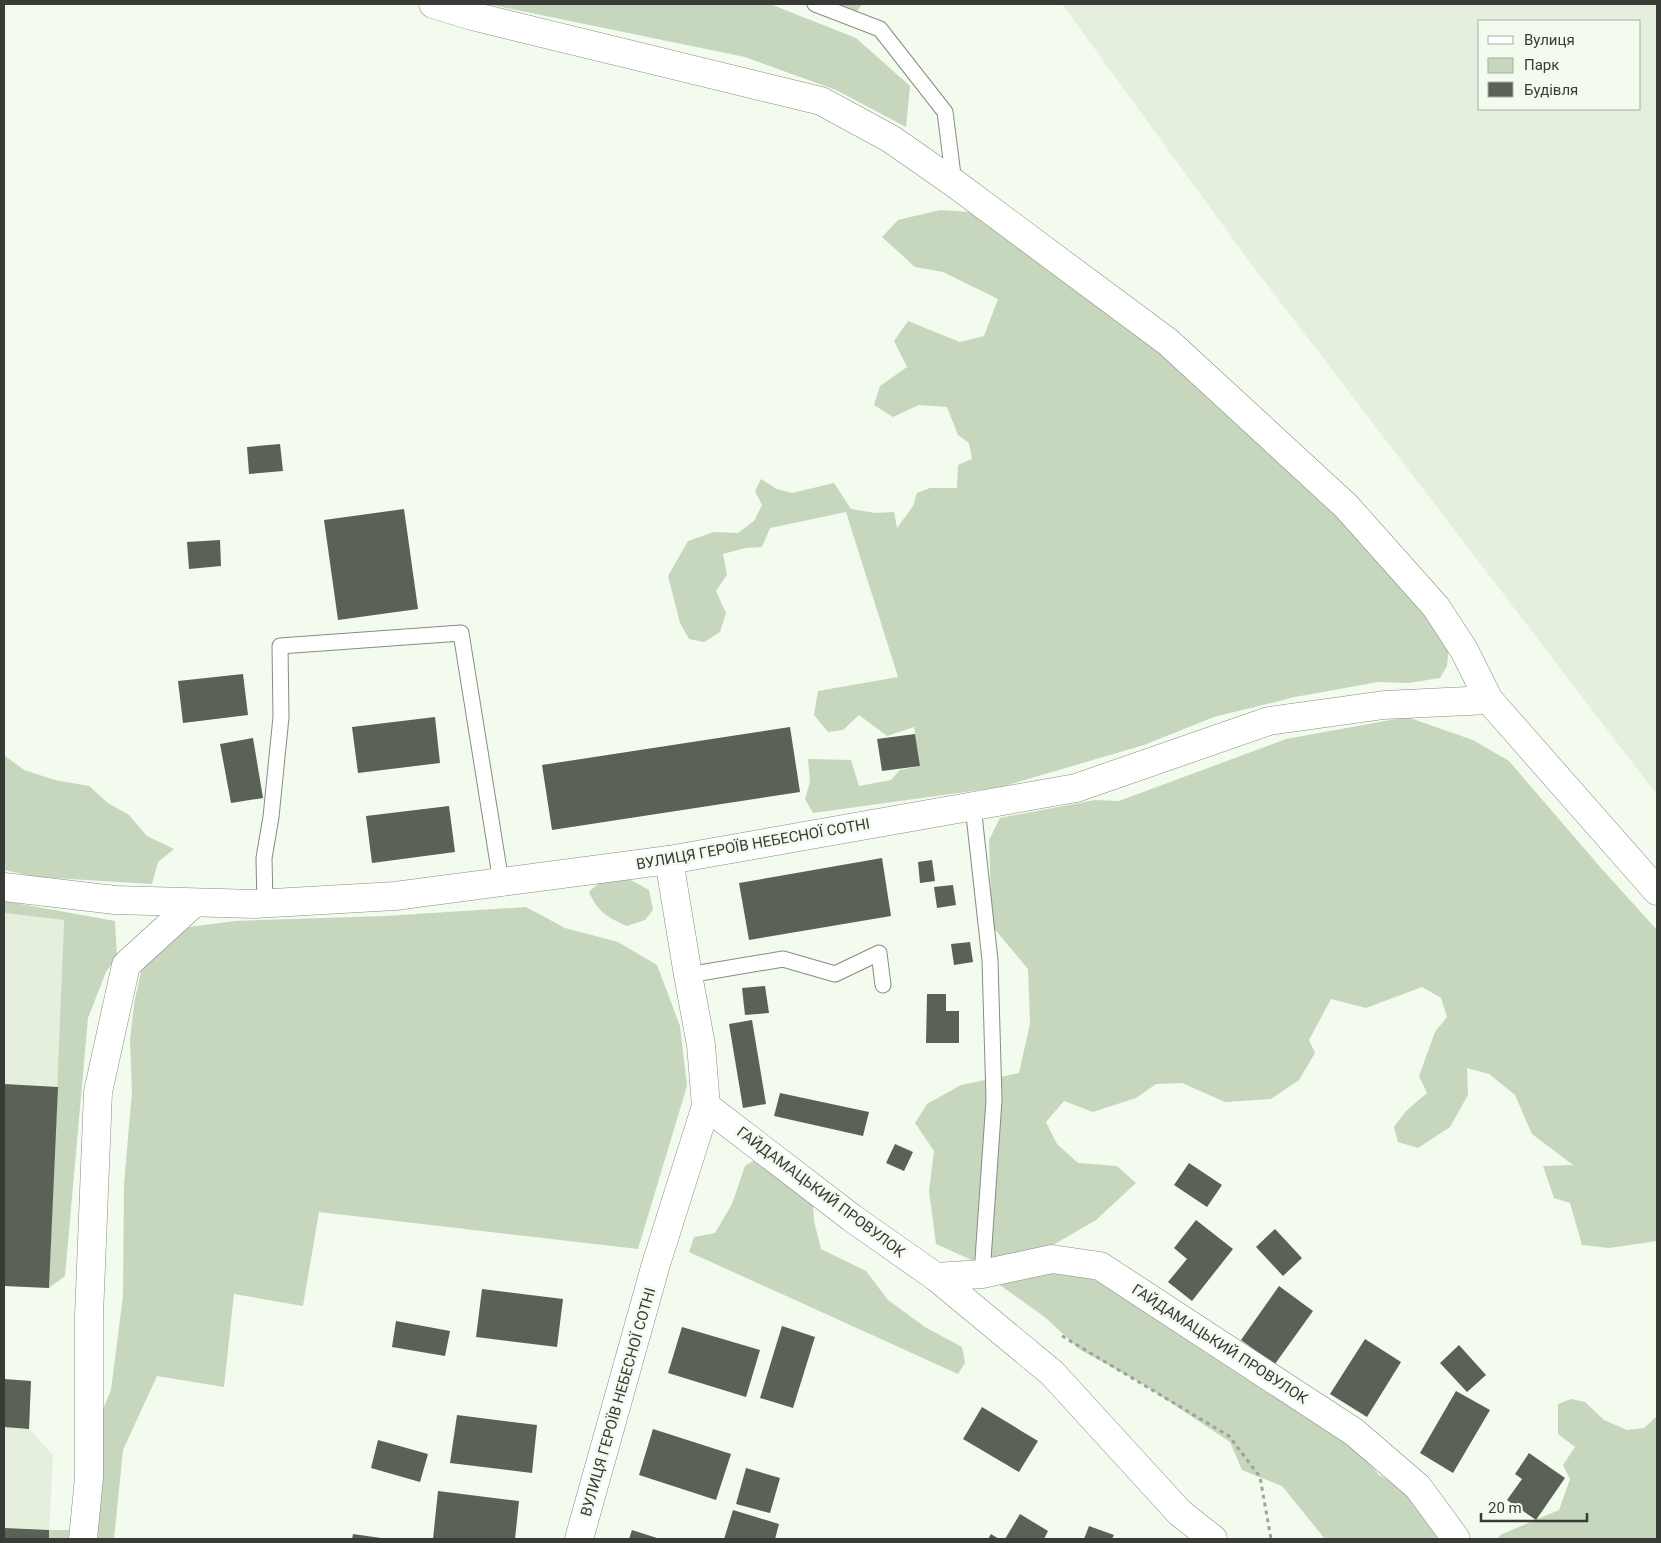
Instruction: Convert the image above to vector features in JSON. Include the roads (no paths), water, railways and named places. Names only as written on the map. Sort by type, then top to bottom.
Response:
[{"type":"street","points":[[433,4],[472,16],[821,101],[891,139],[954,182],[1168,342],[1346,506],[1436,607],[1464,650],[1489,700],[1657,891]]},
{"type":"street","name":"ВУЛИЦЯ ГЕРОЇВ НЕБЕСНОЇ СОТНІ","points":[[4,887],[115,900],[194,903],[265,904],[395,896],[669,860],[1076,788],[1269,721],[1384,705],[1489,700]]},
{"type":"street","points":[[669,860],[701,1045],[706,1106]]},
{"type":"street","points":[[83,1539],[89,1478],[89,1316],[98,1092],[126,966],[194,903]]},
{"type":"street","name":"ВУЛИЦЯ ГЕРОЇВ НЕБЕСНОЇ СОТНІ","points":[[579,1539],[656,1264],[706,1106]]},
{"type":"street","name":"ГАЙДАМАЦЬКИЙ ПРОВУЛОК","points":[[706,1106],[852,1218],[936,1277],[1052,1373],[1180,1513],[1213,1539]]},
{"type":"street","name":"ГАЙДАМАЦЬКИЙ ПРОВУЛОК","points":[[936,1277],[982,1274],[1052,1259],[1100,1266],[1354,1432],[1418,1487],[1456,1539]]},
{"type":"lane","points":[[815,4],[880,29],[946,112],[954,182]]},
{"type":"lane","points":[[265,904],[264,858],[271,816],[281,717],[280,646],[461,633],[501,882]]},
{"type":"lane","points":[[973,806],[990,960],[994,1100],[982,1274]]},
{"type":"lane","points":[[688,975],[783,959],[835,974],[879,954],[883,985]]}]
